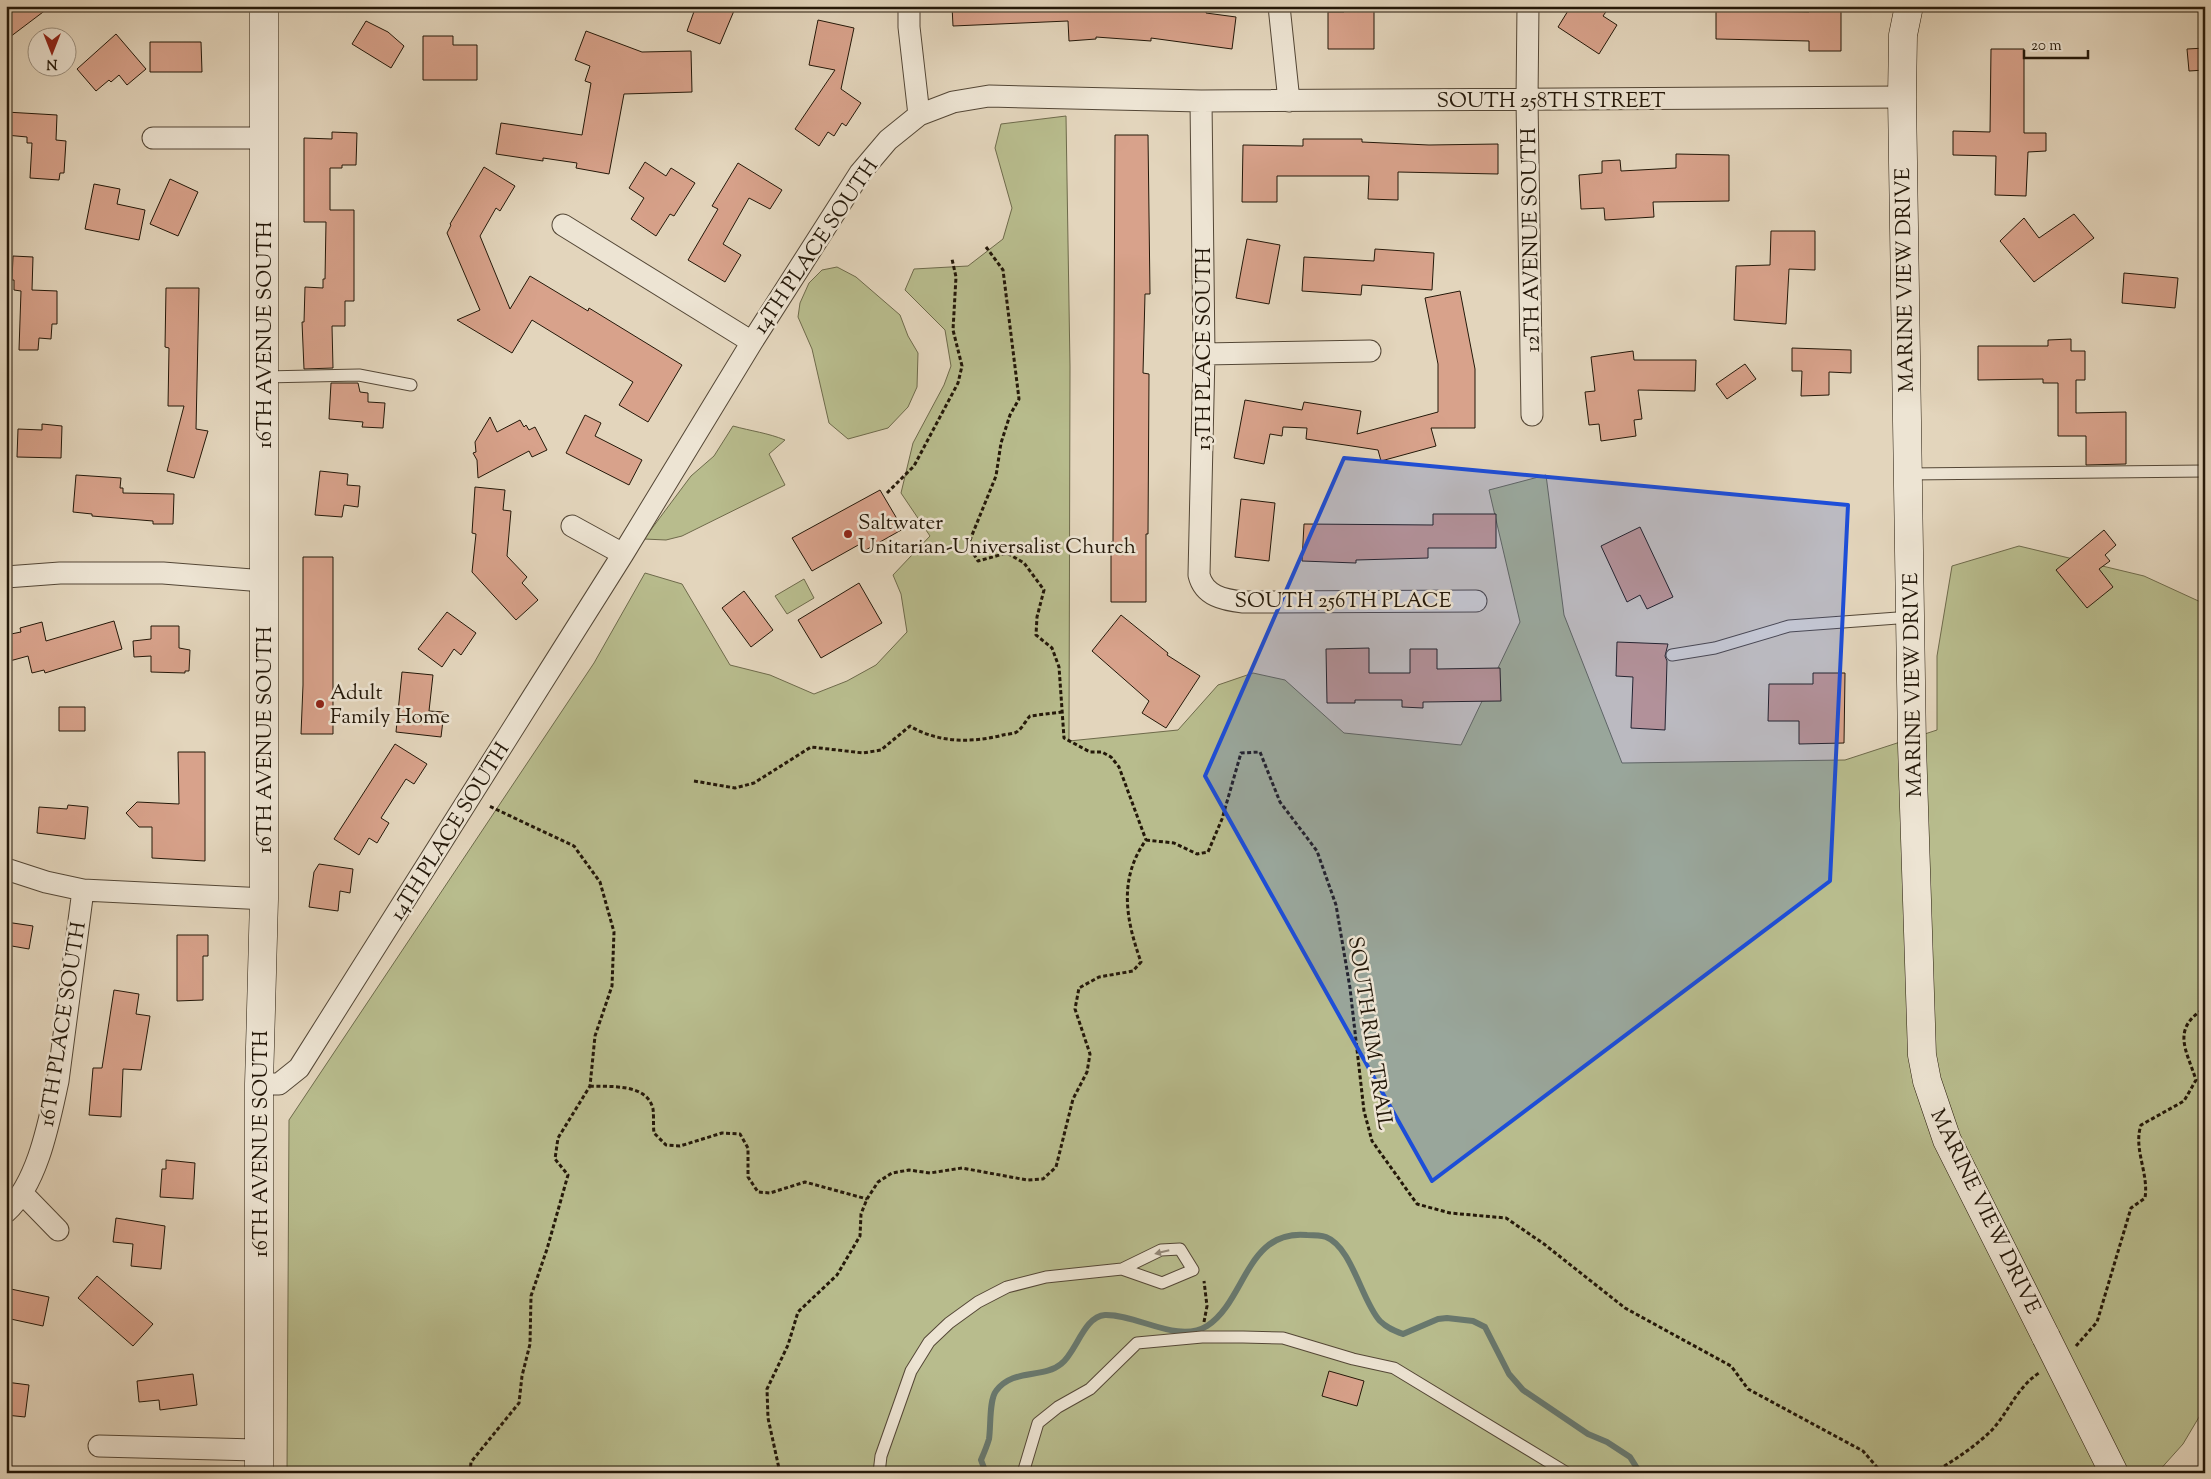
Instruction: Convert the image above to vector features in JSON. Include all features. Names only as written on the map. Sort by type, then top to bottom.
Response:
[{"type":"main road","name":"16TH AVENUE SOUTH","points":[[259,1462],[259,1084],[264,900],[264,6]]},
{"type":"main road","name":"MARINE VIEW DRIVE","points":[[1909,6],[1904,35],[1902,97],[1912,754],[1922,1055],[1927,1081],[1947,1140],[2114,1473]]},
{"type":"street","points":[[909,6],[909,27],[919,115]]},
{"type":"street","points":[[1279,6],[1289,101]]},
{"type":"street","name":"12TH AVENUE SOUTH","points":[[1528,6],[1527,100],[1532,414]]},
{"type":"street","name":"14TH PLACE SOUTH","points":[[259,1084],[279,1084],[290,1078],[299,1068],[623,554],[752,342],[860,172],[888,140],[919,115],[953,102],[989,96],[1201,101]]},
{"type":"street","name":"SOUTH 258TH STREET","points":[[1201,101],[1902,97]]},
{"type":"street","name":"13TH PLACE SOUTH","points":[[1201,101],[1204,354],[1199,575],[1204,588],[1210,593]]},
{"type":"street","points":[[153,138],[264,138]]},
{"type":"street","points":[[563,225],[752,342]]},
{"type":"street","points":[[1204,354],[1370,351]]},
{"type":"street","points":[[572,526],[623,554]]},
{"type":"street","points":[[6,577],[60,573],[163,572],[264,581]]},
{"type":"street","name":"SOUTH 256TH PLACE","points":[[1210,593],[1223,599],[1243,602],[1476,601]]},
{"type":"street","points":[[6,869],[83,890],[264,900]]},
{"type":"street","name":"16TH PLACE SOUTH","points":[[6,1212],[22,1193],[39,1156],[58,1081],[83,890]]},
{"type":"street","points":[[22,1193],[58,1230]]},
{"type":"street","points":[[99,1446],[259,1462]]},
{"type":"lane","points":[[264,377],[359,375],[411,385]]},
{"type":"lane","points":[[1908,474],[2205,471]]},
{"type":"lane","points":[[1672,655],[1714,648],[1789,626],[1911,617]]},
{"type":"lane","points":[[879,1473],[881,1456],[911,1371],[930,1342],[948,1323],[978,1302],[1008,1287],[1046,1277],[1122,1268],[1161,1250],[1180,1249],[1193,1270],[1162,1283],[1122,1268]]},
{"type":"lane","points":[[1023,1473],[1038,1423],[1058,1406],[1090,1389],[1138,1343],[1202,1337],[1243,1337],[1282,1338],[1353,1360],[1394,1368],[1567,1473]]},
{"type":"path","points":[[780,1473],[767,1405],[767,1389],[788,1345],[798,1312],[837,1275],[860,1236],[861,1214],[867,1199],[878,1182],[892,1173],[909,1170],[930,1173],[962,1168],[1027,1180],[1043,1179],[1056,1167],[1073,1099],[1087,1072],[1090,1054],[1075,1009],[1079,988],[1099,977],[1133,972],[1141,962],[1132,935],[1127,896],[1129,871],[1138,851],[1146,840],[1119,767],[1110,757],[1102,752],[1090,752],[1064,738],[1059,667],[1052,648],[1036,635],[1037,617],[1044,590],[1024,563],[1008,553],[978,561],[968,545],[996,476],[1000,443],[1010,414],[1019,399],[1003,270],[986,247]]},
{"type":"path","points":[[888,493],[914,466],[958,382],[962,366],[953,330],[956,277],[952,259]]},
{"type":"path","points":[[694,782],[735,788],[754,783],[811,747],[863,753],[881,750],[910,726],[923,734],[950,740],[970,740],[1017,732],[1030,716],[1062,712]]},
{"type":"path","name":"SOUTH RIM TRAIL","points":[[1146,840],[1174,843],[1197,854],[1208,852],[1222,819],[1241,753],[1260,752],[1280,802],[1317,851],[1336,905],[1350,988],[1364,1110],[1372,1141],[1417,1204],[1450,1213],[1506,1218],[1544,1244],[1625,1308],[1731,1366],[1748,1389],[1863,1451],[1882,1473]]},
{"type":"path","points":[[470,797],[574,846],[600,882],[614,932],[612,986],[595,1036],[590,1086],[558,1138],[555,1159],[568,1175],[547,1249],[531,1296],[530,1344],[522,1376],[519,1403],[471,1462],[470,1473]]},
{"type":"path","points":[[2071,1352],[2097,1322],[2131,1208],[2145,1198],[2147,1186],[2138,1135],[2141,1125],[2184,1101],[2196,1080],[2183,1038],[2187,1023],[2195,1014],[2205,1008]]},
{"type":"path","points":[[590,1086],[633,1089],[646,1097],[652,1108],[654,1133],[666,1145],[680,1146],[722,1133],[740,1134],[748,1148],[748,1177],[758,1192],[770,1193],[805,1182],[867,1199]]},
{"type":"path","points":[[1193,1270],[1205,1282],[1207,1306]]},
{"type":"path","points":[[1933,1473],[1959,1458],[1990,1432],[2027,1381],[2042,1371]]},
{"type":"path","points":[[1202,1473],[1214,1470],[1221,1473]]},
{"type":"highlighted area","points":[[1344,458],[1848,505],[1830,881],[1432,1181],[1205,776]]},
{"type":"green space","points":[[1066,116],[1070,367],[1069,741],[1178,730],[1218,685],[1253,673],[1285,680],[1344,733],[1461,745],[1520,622],[1489,490],[1546,475],[1564,615],[1622,763],[1845,760],[1937,730],[1937,656],[1952,566],[2019,546],[2144,576],[2205,604],[2205,1407],[2183,1444],[2157,1473],[287,1473],[289,1120],[594,663],[645,573],[682,584],[730,665],[770,675],[814,694],[847,681],[876,665],[907,632],[901,594],[893,575],[930,536],[901,493],[913,443],[944,385],[951,366],[945,330],[905,290],[914,269],[968,266],[1003,239],[1012,208],[995,148],[1001,124]]},
{"type":"green space","points":[[837,267],[856,277],[900,315],[908,336],[918,353],[917,387],[908,407],[888,428],[848,439],[829,423],[812,349],[798,317],[800,303],[809,283],[822,270]]},
{"type":"green space","points":[[733,426],[785,440],[769,454],[785,485],[682,536],[666,540],[644,539],[691,476],[714,456]]},
{"type":"green space","points":[[804,579],[814,598],[787,614],[775,596]]},
{"type":"building","points":[[6,6],[51,6],[6,40]]},
{"type":"building","points":[[696,6],[736,6],[720,44],[687,31]]},
{"type":"building","points":[[952,6],[1146,6],[1175,8],[1175,6],[1207,6],[1206,13],[1236,17],[1232,49],[1151,38],[1151,41],[1096,37],[1096,39],[1069,41],[1068,21],[953,26]]},
{"type":"building","points":[[1344,6],[1374,6],[1374,49],[1328,49],[1328,12],[1344,12]]},
{"type":"building","points":[[1571,6],[1610,6],[1603,16],[1617,25],[1599,54],[1558,27]]},
{"type":"building","points":[[1716,6],[1760,6],[1760,11],[1809,12],[1809,6],[1841,6],[1841,51],[1809,51],[1809,41],[1716,39]]},
{"type":"building","points":[[818,20],[854,28],[841,89],[861,103],[846,126],[842,123],[834,136],[828,132],[819,146],[795,129],[835,70],[809,65]]},
{"type":"building","points":[[366,21],[388,32],[404,46],[391,68],[352,44]]},
{"type":"building","points":[[586,31],[642,52],[691,51],[692,92],[624,94],[609,174],[576,168],[577,163],[543,158],[543,161],[496,154],[501,123],[582,135],[591,83],[585,81],[590,66],[575,60]]},
{"type":"building","points":[[116,34],[146,69],[127,85],[119,75],[111,82],[109,80],[96,91],[78,68]]},
{"type":"building","points":[[423,36],[453,36],[453,45],[477,45],[477,80],[423,80]]},
{"type":"building","points":[[150,42],[201,42],[202,72],[150,72]]},
{"type":"building","points":[[2205,48],[2205,70],[2189,71],[2187,49]]},
{"type":"building","points":[[1991,49],[2024,49],[2024,133],[2046,133],[2046,151],[2028,152],[2026,196],[1995,195],[1996,156],[1953,155],[1953,131],[1990,132]]},
{"type":"building","points":[[6,112],[57,115],[56,140],[66,141],[64,173],[60,173],[59,180],[30,178],[32,143],[27,143],[27,137],[6,135]]},
{"type":"building","points":[[332,132],[357,133],[356,165],[342,165],[342,168],[330,168],[330,210],[354,210],[354,301],[345,301],[345,326],[332,326],[333,368],[304,369],[302,322],[304,322],[305,287],[323,288],[323,279],[325,279],[326,222],[304,222],[304,138],[332,139]]},
{"type":"building","points":[[1115,135],[1148,135],[1150,294],[1145,294],[1143,373],[1149,374],[1146,602],[1111,602]]},
{"type":"building","points":[[1303,139],[1362,139],[1362,142],[1429,145],[1498,144],[1498,174],[1398,172],[1398,200],[1368,199],[1369,176],[1277,176],[1277,202],[1242,202],[1243,145],[1303,146]]},
{"type":"building","points":[[1676,154],[1729,155],[1729,201],[1653,202],[1654,217],[1605,220],[1604,208],[1581,209],[1579,175],[1602,173],[1602,161],[1620,160],[1621,171],[1676,168]]},
{"type":"building","points":[[645,162],[666,176],[671,168],[695,183],[674,216],[670,214],[656,236],[631,219],[644,198],[629,188]]},
{"type":"building","points":[[738,163],[782,190],[770,209],[749,198],[723,244],[741,255],[725,282],[688,260],[718,209],[712,206]]},
{"type":"building","points":[[484,167],[515,186],[500,211],[496,208],[480,236],[510,309],[530,276],[588,311],[589,308],[682,365],[648,422],[619,405],[633,382],[532,320],[512,353],[457,320],[480,310],[447,233],[450,224]]},
{"type":"building","points":[[170,179],[198,192],[178,236],[150,224]]},
{"type":"building","points":[[94,184],[120,189],[117,204],[145,210],[139,240],[85,229]]},
{"type":"building","points":[[2074,214],[2094,238],[2034,282],[2000,241],[2024,218],[2039,238]]},
{"type":"building","points":[[1771,231],[1815,231],[1815,270],[1789,269],[1786,324],[1734,320],[1736,266],[1770,265]]},
{"type":"building","points":[[1247,239],[1280,245],[1269,304],[1236,298]]},
{"type":"building","points":[[1375,249],[1434,253],[1432,290],[1362,285],[1361,295],[1302,291],[1304,257],[1374,261]]},
{"type":"building","points":[[13,256],[33,257],[32,290],[57,291],[57,324],[52,324],[51,339],[39,338],[38,350],[19,350],[21,291],[14,290],[14,280],[12,280]]},
{"type":"building","points":[[2124,273],[2178,278],[2175,308],[2122,303]]},
{"type":"building","points":[[166,288],[199,288],[196,429],[208,431],[194,478],[167,471],[184,406],[168,406],[169,348],[165,347]]},
{"type":"building","points":[[1460,291],[1475,369],[1475,428],[1431,428],[1436,446],[1381,461],[1378,450],[1306,439],[1307,428],[1283,427],[1282,436],[1270,434],[1264,464],[1234,458],[1245,400],[1302,410],[1304,402],[1361,411],[1357,434],[1438,412],[1438,364],[1425,298]]},
{"type":"building","points":[[2071,339],[2071,351],[2085,351],[2085,380],[2076,380],[2076,413],[2126,412],[2126,464],[2086,465],[2086,436],[2058,436],[2058,383],[2043,383],[2043,379],[1978,380],[1978,346],[2048,346],[2048,340]]},
{"type":"building","points":[[1792,348],[1851,350],[1851,373],[1829,372],[1829,395],[1801,396],[1802,371],[1792,371]]},
{"type":"building","points":[[1633,351],[1634,360],[1696,360],[1695,391],[1638,390],[1642,419],[1634,420],[1636,436],[1601,441],[1599,424],[1589,425],[1585,392],[1595,391],[1591,357]]},
{"type":"building","points":[[1745,364],[1756,379],[1727,399],[1716,384]]},
{"type":"building","points":[[331,383],[358,383],[360,392],[368,393],[368,402],[385,403],[383,428],[362,427],[363,422],[329,419]]},
{"type":"building","points":[[585,415],[601,423],[595,436],[642,460],[629,485],[566,453]]},
{"type":"building","points":[[490,417],[497,432],[520,420],[524,427],[526,425],[529,430],[535,427],[547,450],[532,457],[529,451],[478,478],[477,460],[473,453],[476,452],[475,442]]},
{"type":"building","points":[[42,424],[62,426],[61,458],[17,457],[18,429],[42,430]]},
{"type":"building","points":[[320,471],[348,474],[347,485],[360,486],[358,507],[344,505],[342,517],[315,515]]},
{"type":"building","points":[[76,475],[121,478],[120,488],[123,488],[123,493],[174,494],[173,524],[153,524],[153,521],[92,516],[92,514],[73,512]]},
{"type":"building","points":[[475,487],[505,490],[503,510],[511,511],[507,556],[527,577],[522,583],[538,600],[516,620],[472,572],[476,534],[472,533]]},
{"type":"building","name":"Saltwater Unitarian-Universalist Church","points":[[880,490],[903,529],[864,551],[860,544],[812,571],[792,538]]},
{"type":"building","points":[[1241,499],[1275,503],[1269,561],[1235,557]]},
{"type":"building","points":[[1433,514],[1496,514],[1496,548],[1428,548],[1428,558],[1356,560],[1356,563],[1302,561],[1304,524],[1433,525]]},
{"type":"building","points":[[1640,527],[1673,597],[1647,609],[1640,595],[1627,602],[1601,546]]},
{"type":"building","points":[[2104,530],[2116,545],[2105,555],[2110,561],[2099,569],[2113,587],[2087,608],[2056,570]]},
{"type":"building","points":[[303,557],[333,557],[333,734],[301,734]]},
{"type":"building","points":[[859,583],[882,623],[821,658],[798,620]]},
{"type":"building","points":[[744,591],[773,630],[751,647],[722,608]]},
{"type":"building","points":[[447,612],[476,633],[461,655],[454,649],[442,667],[418,649]]},
{"type":"building","points":[[1121,615],[1168,653],[1167,655],[1200,676],[1166,728],[1142,713],[1149,701],[1092,651]]},
{"type":"building","points":[[114,621],[122,649],[45,673],[44,670],[32,673],[28,656],[6,662],[6,635],[21,632],[20,628],[42,622],[46,641]]},
{"type":"building","points":[[151,626],[179,626],[179,648],[190,650],[189,671],[185,671],[185,673],[151,672],[151,656],[134,657],[133,641],[151,639]]},
{"type":"building","points":[[1617,642],[1668,644],[1665,656],[1667,661],[1665,730],[1631,728],[1633,677],[1616,676]]},
{"type":"building","points":[[1369,648],[1369,673],[1410,673],[1410,649],[1437,649],[1437,669],[1500,668],[1501,701],[1423,702],[1423,708],[1402,707],[1402,700],[1355,700],[1355,703],[1327,703],[1326,649]]},
{"type":"building","points":[[402,672],[433,675],[429,711],[444,712],[441,737],[396,732]]},
{"type":"building","points":[[1813,673],[1845,673],[1844,743],[1799,744],[1799,721],[1768,721],[1769,684],[1813,684]]},
{"type":"building","points":[[59,707],[85,707],[85,731],[59,731]]},
{"type":"building","points":[[395,744],[427,764],[414,784],[406,779],[381,818],[389,823],[377,843],[369,838],[359,855],[334,839]]},
{"type":"building","points":[[178,752],[205,752],[205,861],[152,858],[152,827],[139,827],[126,813],[137,802],[179,804]]},
{"type":"building","points":[[68,805],[88,807],[85,839],[37,833],[39,807],[67,809]]},
{"type":"building","points":[[319,864],[353,869],[350,893],[340,891],[338,911],[309,907],[314,872]]},
{"type":"building","points":[[6,922],[33,926],[29,949],[6,945]]},
{"type":"building","points":[[177,935],[208,935],[208,956],[203,956],[203,1000],[177,1001]]},
{"type":"building","points":[[114,990],[139,994],[136,1014],[150,1016],[141,1070],[123,1069],[121,1117],[89,1115],[93,1068],[102,1068]]},
{"type":"building","points":[[166,1160],[195,1163],[193,1199],[160,1197],[162,1169],[166,1169]]},
{"type":"building","points":[[116,1218],[165,1226],[161,1269],[131,1266],[133,1244],[113,1242]]},
{"type":"building","points":[[97,1276],[153,1324],[133,1346],[78,1298]]},
{"type":"building","points":[[6,1288],[49,1297],[43,1326],[6,1318]]},
{"type":"building","points":[[1329,1371],[1364,1381],[1357,1406],[1322,1396]]},
{"type":"building","points":[[193,1374],[197,1405],[160,1410],[159,1400],[139,1402],[137,1381]]},
{"type":"building","points":[[6,1382],[29,1385],[25,1417],[6,1415]]},
{"type":"waterway","points":[[986,1473],[981,1460],[989,1439],[992,1400],[996,1391],[1003,1384],[1019,1376],[1054,1369],[1066,1359],[1091,1322],[1105,1315],[1117,1316],[1183,1332],[1196,1331],[1207,1326],[1220,1315],[1249,1269],[1271,1243],[1287,1236],[1307,1235],[1324,1236],[1335,1243],[1343,1252],[1374,1312],[1385,1326],[1403,1334],[1438,1319],[1447,1318],[1473,1321],[1485,1327],[1509,1374],[1523,1390],[1588,1434],[1607,1442],[1630,1457],[1640,1473]]},
{"type":"place","name":"Saltwater Unitarian-Universalist Church","points":[[848,534]]},
{"type":"place","name":"Adult Family Home","points":[[320,704]]}]
